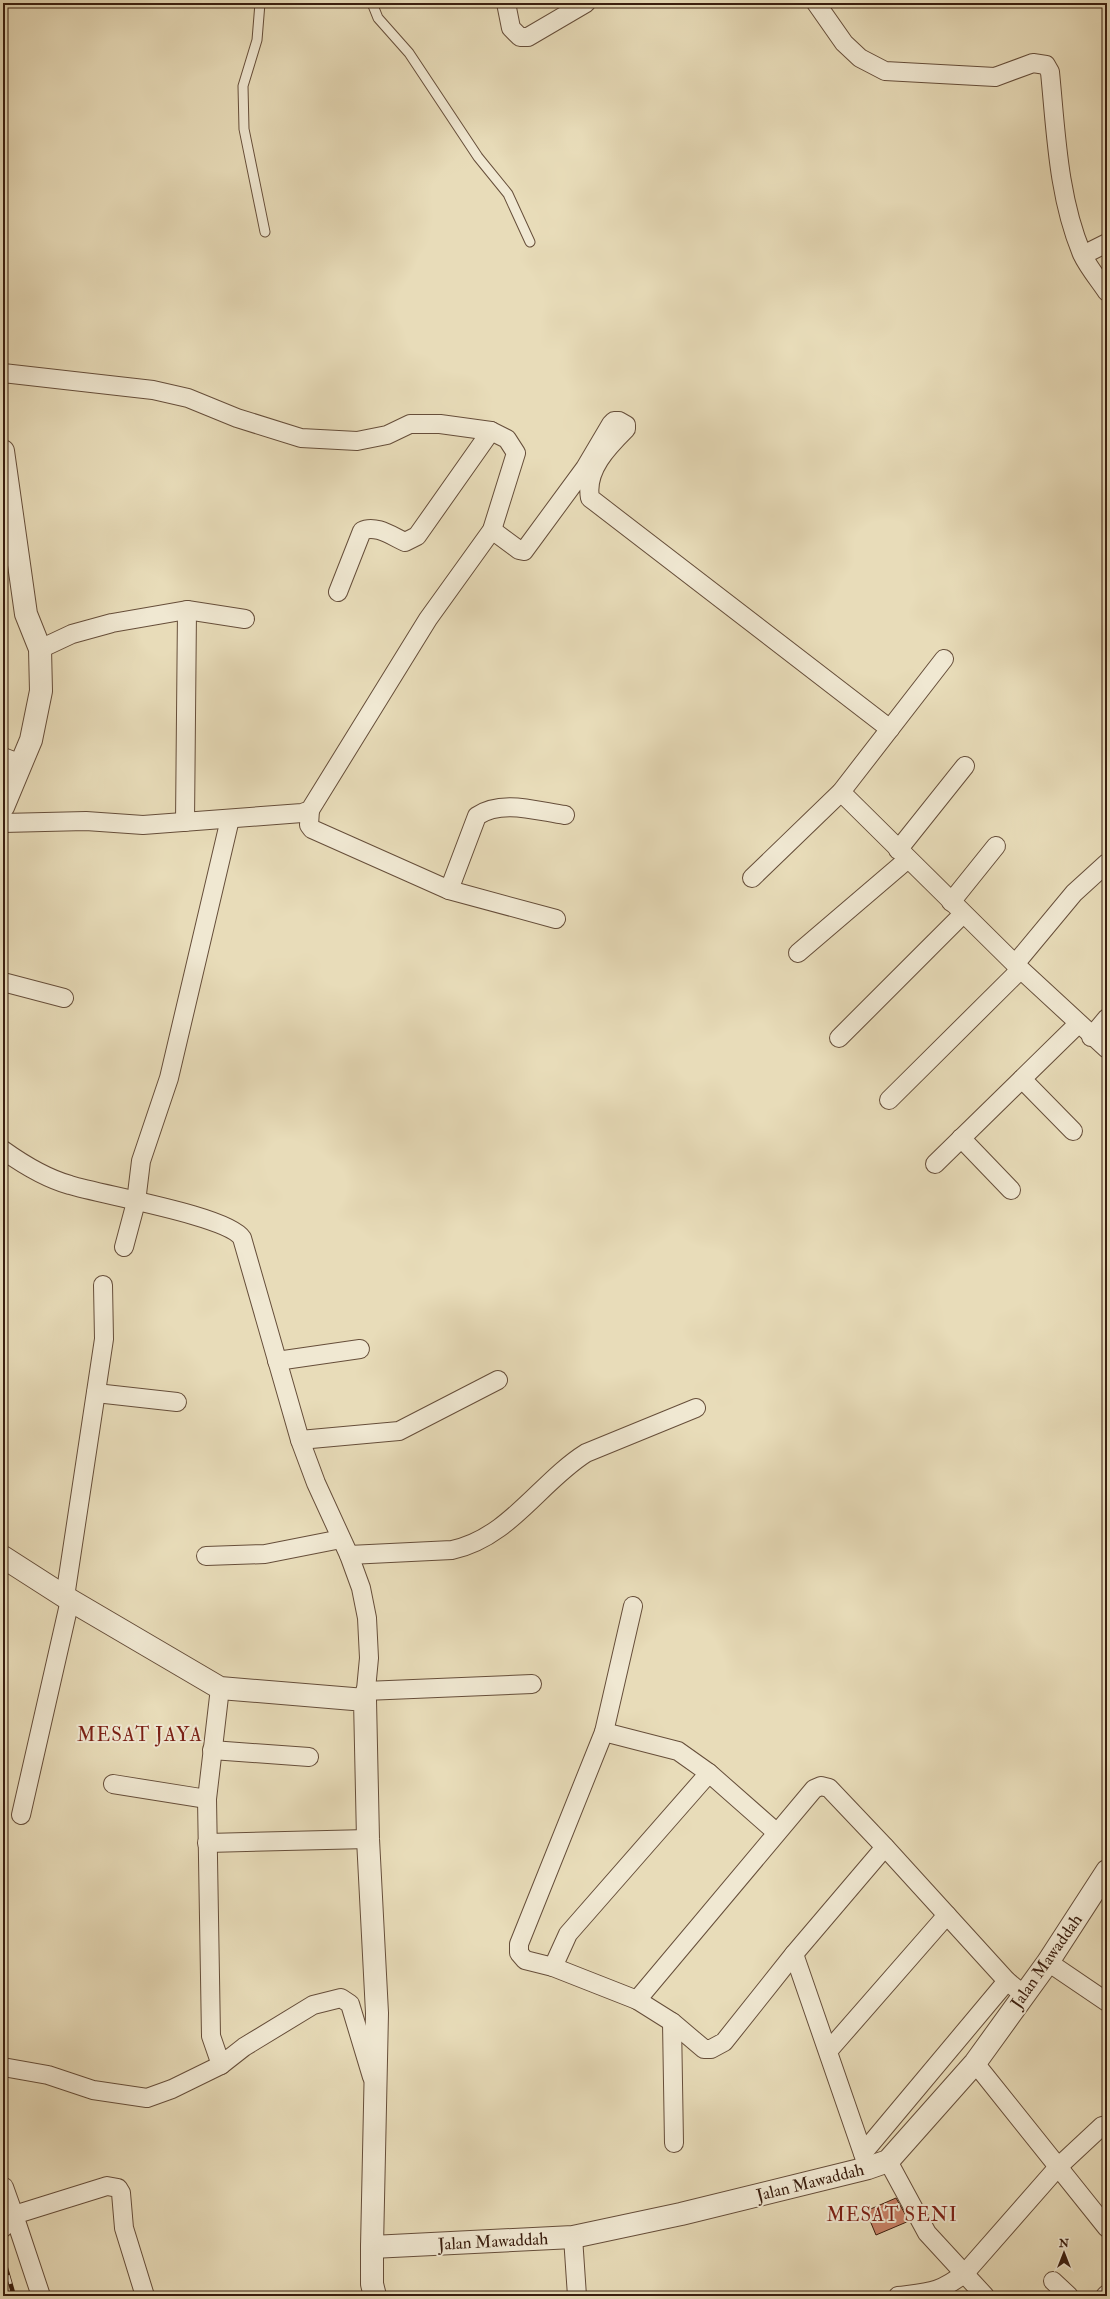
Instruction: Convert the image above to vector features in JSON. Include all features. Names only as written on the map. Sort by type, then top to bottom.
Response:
[{"type":"street","points":[[506,3],[512,28],[515,34],[520,37],[528,37],[586,3]]},
{"type":"street","points":[[816,3],[844,43],[860,58],[885,71],[995,77],[1033,63],[1046,65],[1050,72],[1058,158],[1069,218],[1083,255],[1107,292]]},
{"type":"street","points":[[1083,255],[1107,244]]},
{"type":"street","points":[[3,373],[153,390],[188,398],[237,418],[301,438],[357,441],[387,435],[410,424],[440,424],[491,431],[507,439],[516,453],[492,530],[428,618],[310,810],[309,825],[312,829],[449,890],[556,918]]},
{"type":"street","points":[[492,530],[519,550],[524,550],[584,468],[614,421],[619,421],[626,426],[626,429],[597,462],[588,488],[590,498],[890,729]]},
{"type":"street","points":[[338,592],[362,531],[367,528],[376,529],[405,542],[416,536],[491,431]]},
{"type":"street","points":[[3,451],[26,614],[40,649],[41,691],[31,740],[12,760],[3,807]]},
{"type":"street","points":[[40,649],[72,634],[112,623],[187,610],[245,619]]},
{"type":"street","points":[[185,822],[187,610]]},
{"type":"street","points":[[752,878],[841,792],[944,659]]},
{"type":"street","points":[[798,953],[903,855],[965,766]]},
{"type":"street","points":[[841,792],[1017,967],[1091,1037],[1107,1049]]},
{"type":"street","points":[[449,890],[477,816],[487,809],[500,807],[565,815]]},
{"type":"street","points":[[3,823],[86,821],[143,825],[230,819],[310,810]]},
{"type":"street","points":[[124,1247],[136,1202],[141,1162],[169,1078],[230,819]]},
{"type":"street","points":[[839,1038],[957,908],[996,846]]},
{"type":"street","points":[[889,1100],[1017,967],[1074,893],[1107,863]]},
{"type":"street","points":[[3,982],[64,998]]},
{"type":"street","points":[[1091,1037],[1107,1018]]},
{"type":"street","points":[[935,1164],[1078,1024]]},
{"type":"street","points":[[1022,1079],[1074,1131]]},
{"type":"street","points":[[961,1138],[1011,1190]]},
{"type":"street","points":[[3,1150],[32,1170],[69,1185],[204,1217],[239,1232],[300,1440],[349,1555],[361,1588],[367,1618],[369,1658],[365,1695],[368,1839],[377,2013],[377,2093],[372,2247],[372,2284],[375,2296]]},
{"type":"street","points":[[21,1815],[67,1598],[104,1339],[103,1285]]},
{"type":"street","points":[[277,1361],[360,1349]]},
{"type":"street","points":[[300,1440],[399,1431],[498,1380]]},
{"type":"street","points":[[96,1394],[177,1402]]},
{"type":"street","points":[[349,1555],[452,1550],[466,1547],[510,1521],[572,1462],[586,1453],[696,1408]]},
{"type":"street","points":[[206,1556],[265,1554],[341,1539]]},
{"type":"street","points":[[3,1557],[67,1598],[220,1688],[365,1695],[532,1684]]},
{"type":"street","points":[[633,1606],[604,1732],[519,1944],[519,1953],[525,1960],[554,1967],[636,2000],[672,2022],[704,2049],[717,2046],[724,2042],[794,1954],[885,1847]]},
{"type":"street","points":[[217,2054],[209,2012],[207,1799],[220,1688]]},
{"type":"street","points":[[604,1732],[678,1751],[709,1773],[776,1832]]},
{"type":"street","points":[[212,1750],[309,1757]]},
{"type":"street","points":[[554,1967],[568,1934],[709,1773]]},
{"type":"street","points":[[113,1784],[207,1799]]},
{"type":"street","points":[[636,2000],[776,1832],[814,1789],[822,1786],[829,1788],[1007,1981],[1024,1995]]},
{"type":"street","points":[[207,1844],[368,1839]]},
{"type":"street","name":"Jalan Mawaddah","points":[[372,2247],[573,2237],[681,2214],[873,2161],[975,2063],[1048,1962],[1107,1871]]},
{"type":"street","points":[[829,2050],[947,1915]]},
{"type":"street","points":[[794,1954],[829,2050],[873,2161],[927,2233],[985,2296]]},
{"type":"street","points":[[1048,1962],[1107,2002]]},
{"type":"street","points":[[873,2161],[1007,1981]]},
{"type":"street","points":[[3,2067],[48,2075],[93,2090],[147,2098],[172,2089],[217,2054],[244,2047],[313,2005],[341,1998],[350,2004],[377,2093]]},
{"type":"street","points":[[672,2022],[674,2143]]},
{"type":"street","points":[[975,2063],[1107,2228]]},
{"type":"street","points":[[898,2296],[931,2292],[948,2287],[965,2273],[1058,2167],[1102,2126],[1107,2125]]},
{"type":"street","points":[[8,2221],[108,2186],[118,2188],[121,2193],[124,2228],[145,2296]]},
{"type":"street","points":[[4,2187],[8,2221],[41,2296]]},
{"type":"street","points":[[573,2237],[577,2296]]},
{"type":"street","points":[[1053,2281],[1068,2296]]},
{"type":"lane","points":[[260,3],[257,40],[243,86],[244,129],[265,232]]},
{"type":"lane","points":[[372,3],[378,18],[409,53],[466,140],[508,194],[530,242]]},
{"type":"building","points":[[896,2198],[909,2221],[876,2235],[866,2211]]},
{"type":"railway","points":[[3,2258],[14,2296]]},
{"type":"district","name":"MESAT JAYA","points":[[140,1734]]},
{"type":"district","name":"MESAT SENI","points":[[892,2214]]}]
